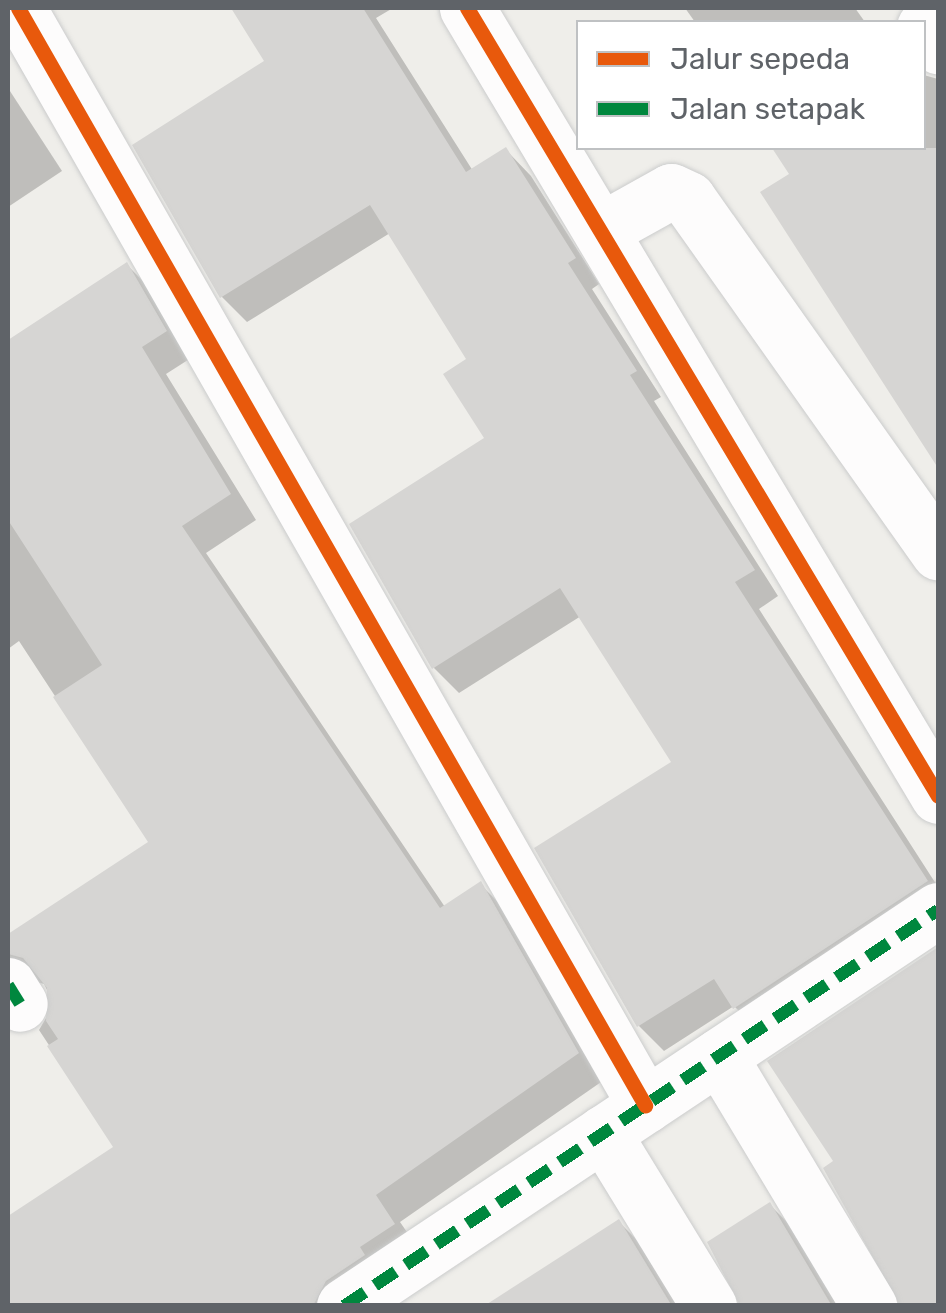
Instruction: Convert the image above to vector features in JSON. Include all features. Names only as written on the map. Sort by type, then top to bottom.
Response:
[{"type":"street","points":[[18,8],[624,1118],[709,1306]]},
{"type":"street","points":[[467,8],[938,796]]},
{"type":"street","points":[[601,230],[671,190],[688,199],[938,552]]},
{"type":"street","points":[[344,1306],[410,1287],[624,1118],[938,910]]},
{"type":"street","points":[[719,1056],[869,1306]]},
{"type":"building","points":[[231,8],[363,8],[466,172],[506,147],[576,258],[568,263],[637,371],[630,375],[755,570],[735,582],[928,881],[733,1009],[714,979],[637,1027],[534,848],[671,762],[560,588],[432,669],[349,524],[484,438],[443,374],[466,359],[370,205],[220,298],[132,145],[264,61]]},
{"type":"building","points":[[938,148],[938,468],[760,192],[789,174],[773,150]]},
{"type":"building","points":[[127,262],[167,331],[142,347],[231,494],[182,526],[440,908],[481,881],[579,1053],[376,1195],[395,1224],[360,1247],[365,1255],[326,1281],[313,1306],[8,1306],[8,1216],[113,1147],[47,1046],[58,1039],[46,1021],[47,988],[23,958],[8,954],[8,934],[148,842],[53,697],[102,665],[8,520],[8,340]]},
{"type":"building","points":[[938,947],[938,1306],[900,1306],[823,1168],[833,1161],[767,1061]]},
{"type":"building","points":[[770,1202],[832,1306],[740,1306],[707,1242]]},
{"type":"building","points":[[619,1219],[672,1306],[484,1306]]},
{"type":"marked path","points":[[344,1306],[938,910]]},
{"type":"marked path","points":[[8,985],[20,1004]]},
{"type":"cycle path","points":[[18,8],[645,1105]]},
{"type":"cycle path","points":[[467,8],[938,796]]}]
